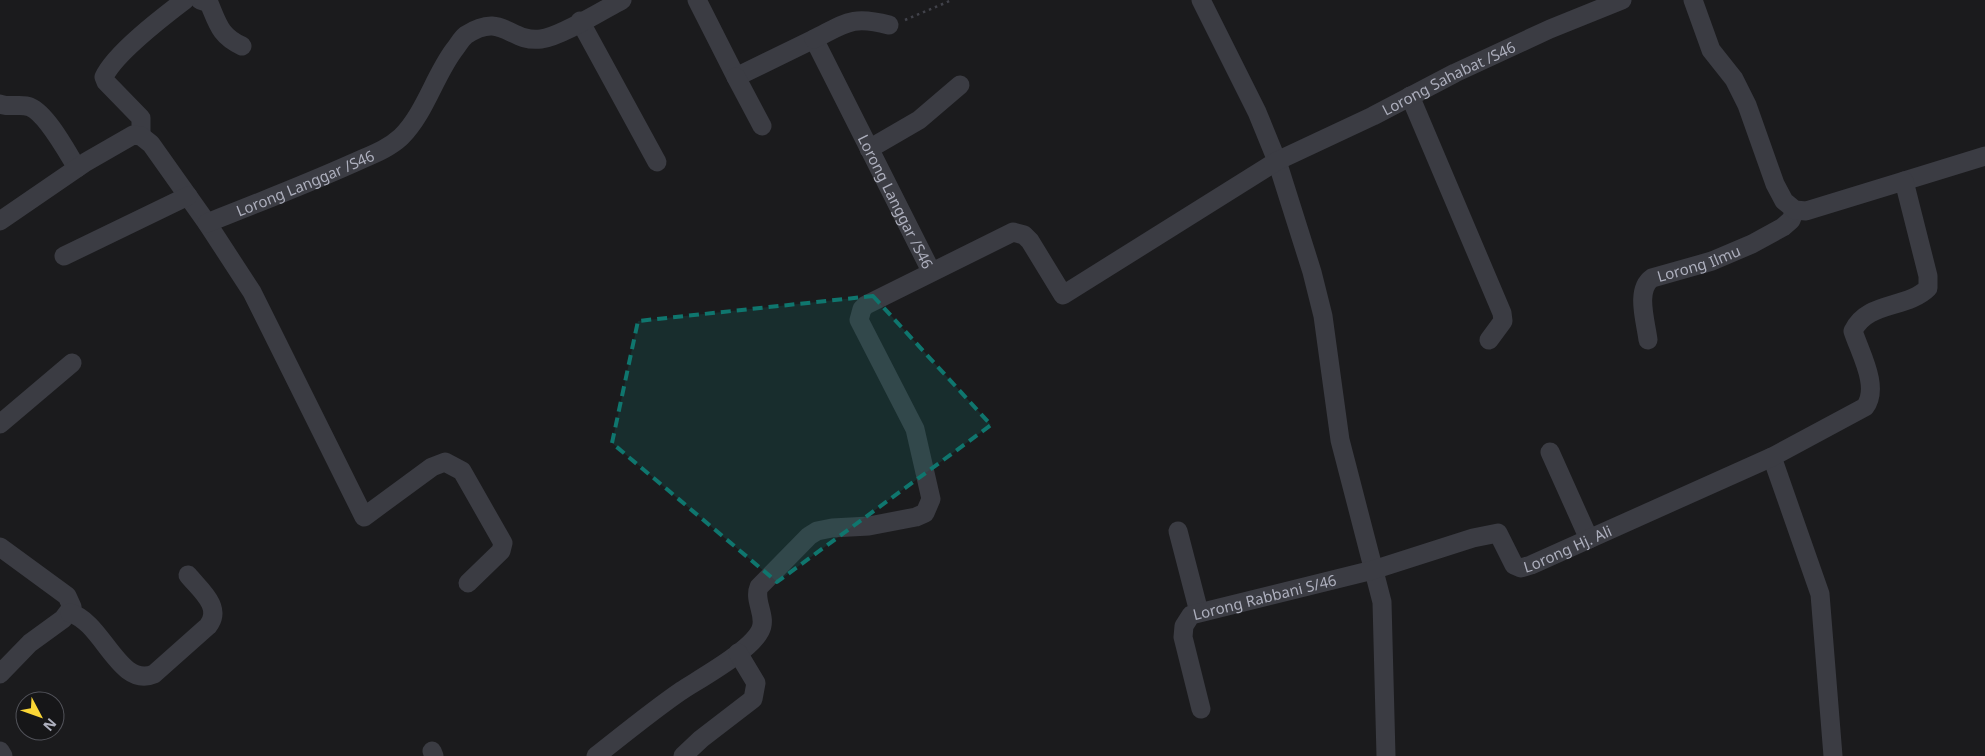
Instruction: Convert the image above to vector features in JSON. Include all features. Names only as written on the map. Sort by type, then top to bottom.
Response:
[{"type":"street","points":[[141,136],[141,118],[106,82],[104,77],[108,69],[132,44],[186,0]]},
{"type":"street","points":[[200,0],[209,4],[222,33],[229,40],[242,46]]},
{"type":"street","name":"Lorong Langgar /S46","points":[[208,223],[386,148],[401,137],[415,118],[448,59],[464,37],[476,30],[494,25],[529,39],[540,39],[554,35],[622,0]]},
{"type":"street","points":[[697,0],[762,126]]},
{"type":"street","points":[[1201,0],[1257,112],[1276,161],[1312,272],[1323,316],[1340,440],[1382,602],[1386,756]]},
{"type":"street","name":"Lorong Sahabat /S46","points":[[1276,161],[1455,73],[1550,29],[1622,0]]},
{"type":"street","points":[[1693,0],[1712,50],[1734,79],[1747,105],[1775,184],[1784,201],[1795,210],[1806,211],[1985,156]]},
{"type":"street","points":[[736,77],[851,21],[864,19],[889,25]]},
{"type":"street","points":[[580,21],[657,162]]},
{"type":"street","name":"Lorong Langgar /S46","points":[[814,39],[931,272],[1013,232],[1024,235],[1030,241],[1063,295],[1276,161]]},
{"type":"street","points":[[869,149],[919,120],[960,86]]},
{"type":"street","points":[[1410,96],[1502,313],[1503,321],[1489,340]]},
{"type":"street","points":[[0,104],[33,108],[49,126],[77,168]]},
{"type":"street","points":[[0,221],[77,168],[133,135],[141,136],[151,144],[208,223],[252,292],[364,517],[432,467],[445,462],[462,471],[502,543],[501,551],[468,583]]},
{"type":"street","name":"Lorong Hj. Ali","points":[[1373,570],[1473,538],[1498,533],[1514,564],[1521,568],[1772,456],[1865,407],[1871,399],[1872,388],[1853,330],[1857,322],[1868,313],[1921,294],[1928,288],[1926,268],[1904,181]]},
{"type":"street","points":[[64,256],[188,196]]},
{"type":"street","name":"Lorong Ilmu","points":[[1648,340],[1642,291],[1647,282],[1652,278],[1712,261],[1752,244],[1792,220],[1795,210]]},
{"type":"street","points":[[596,756],[680,692],[738,653],[762,629],[757,594],[759,587],[809,536],[817,531],[832,528],[869,526],[916,517],[925,513],[930,506],[931,499],[915,429],[859,320],[862,309],[866,305],[931,272]]},
{"type":"street","points":[[0,424],[72,363]]},
{"type":"street","points":[[1550,452],[1589,539]]},
{"type":"street","points":[[1772,456],[1820,594],[1833,756]]},
{"type":"street","points":[[1178,531],[1200,612]]},
{"type":"street","points":[[0,547],[67,596],[72,607],[70,613],[30,643],[0,674]]},
{"type":"street","name":"Lorong Rabbani S/46","points":[[1201,709],[1183,637],[1184,626],[1191,615],[1260,600],[1373,570]]},
{"type":"street","points":[[70,613],[88,623],[127,672],[137,676],[149,676],[154,674],[208,626],[214,618],[213,605],[188,575]]},
{"type":"street","points":[[683,756],[701,739],[753,699],[756,683],[738,653]]},
{"type":"street","points":[[0,751],[3,756]]},
{"type":"path","points":[[889,25],[952,0]]},
{"type":"highlighted area","points":[[873,296],[991,425],[777,582],[612,443],[638,321]]}]
